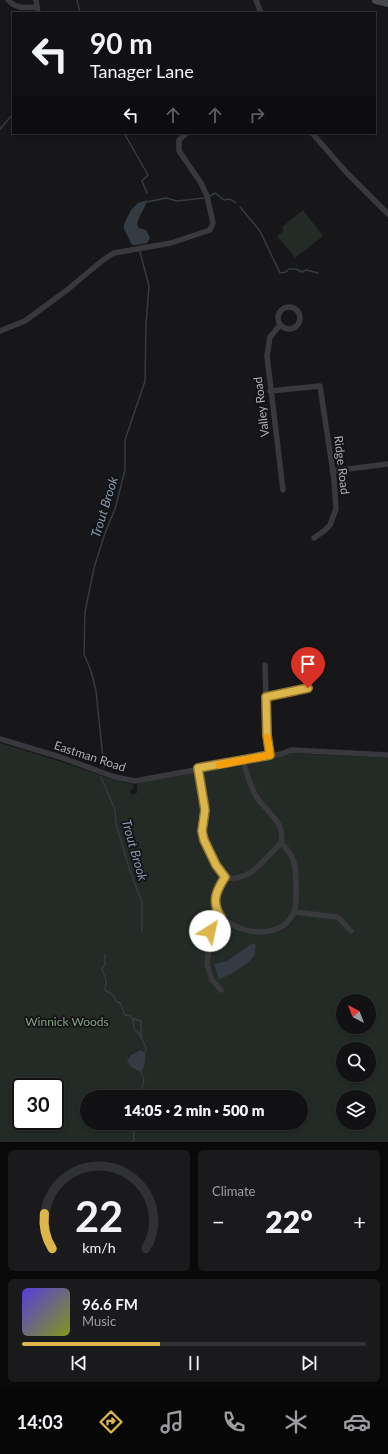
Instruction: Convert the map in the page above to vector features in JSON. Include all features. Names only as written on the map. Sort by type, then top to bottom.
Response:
[{"type":"main road","points":[[376,0],[388,3]]},
{"type":"street","points":[[8,0],[12,4],[22,8],[37,6]]},
{"type":"street","points":[[36,0],[38,12]]},
{"type":"street","points":[[256,0],[261,12]]},
{"type":"street","points":[[0,331],[24,321],[114,253],[171,244],[210,230],[213,223],[204,188],[179,151],[179,140],[186,134]]},
{"type":"street","points":[[313,134],[347,173],[388,214]]},
{"type":"street","name":"Valley Road","points":[[287,306],[296,308],[301,318],[297,326],[289,329],[280,325],[278,318],[280,310],[287,306]]},
{"type":"street","name":"Valley Road","points":[[280,325],[269,341],[267,356],[270,392],[283,490]]},
{"type":"street","name":"Ridge Road","points":[[270,392],[320,386],[332,471],[335,513],[324,531],[314,538]]},
{"type":"street","points":[[332,471],[388,464]]},
{"type":"street","points":[[265,665],[267,735],[270,755]]},
{"type":"street","points":[[266,697],[308,688]]},
{"type":"street","name":"Eastman Road","points":[[0,739],[126,780],[145,779],[198,768],[243,761],[291,750],[388,755]]},
{"type":"street","points":[[198,768],[205,810],[202,831],[204,840],[216,865],[225,877],[239,878],[251,872],[281,843],[282,828],[274,816],[255,796],[243,761]]},
{"type":"street","points":[[225,877],[216,891],[215,899],[216,910],[221,917],[229,923],[247,930],[264,933],[271,932],[283,926],[294,912],[296,868],[294,858],[281,843]]},
{"type":"street","points":[[294,912],[336,917],[343,921],[351,931]]},
{"type":"street","points":[[221,917],[211,928],[207,965],[212,980],[221,990]]},
{"type":"green space","points":[[303,210],[323,236],[295,258],[277,236],[284,231],[282,227]]},
{"type":"green space","name":"Winnick Woods","points":[[0,743],[134,785],[133,789],[130,790],[131,795],[137,793],[137,785],[139,783],[290,753],[388,758],[388,1142],[0,1142]]},
{"type":"shaded area","points":[[147,200],[137,224],[139,228],[146,230],[150,238],[147,243],[132,245],[124,229],[124,224],[131,210],[138,203]]},
{"type":"shaded area","points":[[253,943],[256,945],[255,954],[253,957],[238,969],[219,979],[214,964],[227,961]]},
{"type":"shaded area","points":[[141,1050],[145,1053],[145,1058],[141,1072],[131,1067],[127,1061],[131,1055]]},
{"type":"waterway","name":"Trout Brook","points":[[77,0],[80,12]]},
{"type":"waterway","points":[[0,129],[12,115]]},
{"type":"waterway","name":"Trout Brook","points":[[125,134],[148,175],[142,181],[147,193]]},
{"type":"waterway","points":[[210,196],[215,193],[224,200],[230,199],[236,203]]},
{"type":"waterway","points":[[147,202],[166,198],[177,201],[204,198]]},
{"type":"waterway","points":[[240,207],[260,231],[280,273],[286,272],[289,269],[296,269],[302,272],[306,270],[318,273]]},
{"type":"waterway","name":"Trout Brook","points":[[104,768],[96,691],[91,671],[84,654],[85,612],[94,568],[105,533],[115,509],[125,470],[125,440],[145,381],[146,324],[149,286],[140,252]]},
{"type":"waterway","name":"Trout Brook","points":[[101,777],[115,810],[116,824],[130,871],[142,902],[142,931]]},
{"type":"waterway","points":[[105,954],[105,964],[102,969],[106,980],[105,990],[113,995],[116,1001],[120,1003],[125,1015],[130,1016],[133,1019],[134,1029],[140,1035],[146,1048],[145,1053]]},
{"type":"waterway","points":[[134,1019],[141,1021],[141,1037]]},
{"type":"waterway","points":[[141,1072],[144,1080],[142,1090]]},
{"type":"waterway","points":[[132,1142],[134,1140],[133,1130]]},
{"type":"slow traffic","points":[[219,765],[270,755],[267,737]]},
{"type":"route","points":[[210,931],[216,920],[221,917],[216,910],[215,899],[216,891],[225,877],[216,865],[204,840],[202,831],[205,810],[198,768],[270,755],[267,735],[266,697],[308,688]]}]
